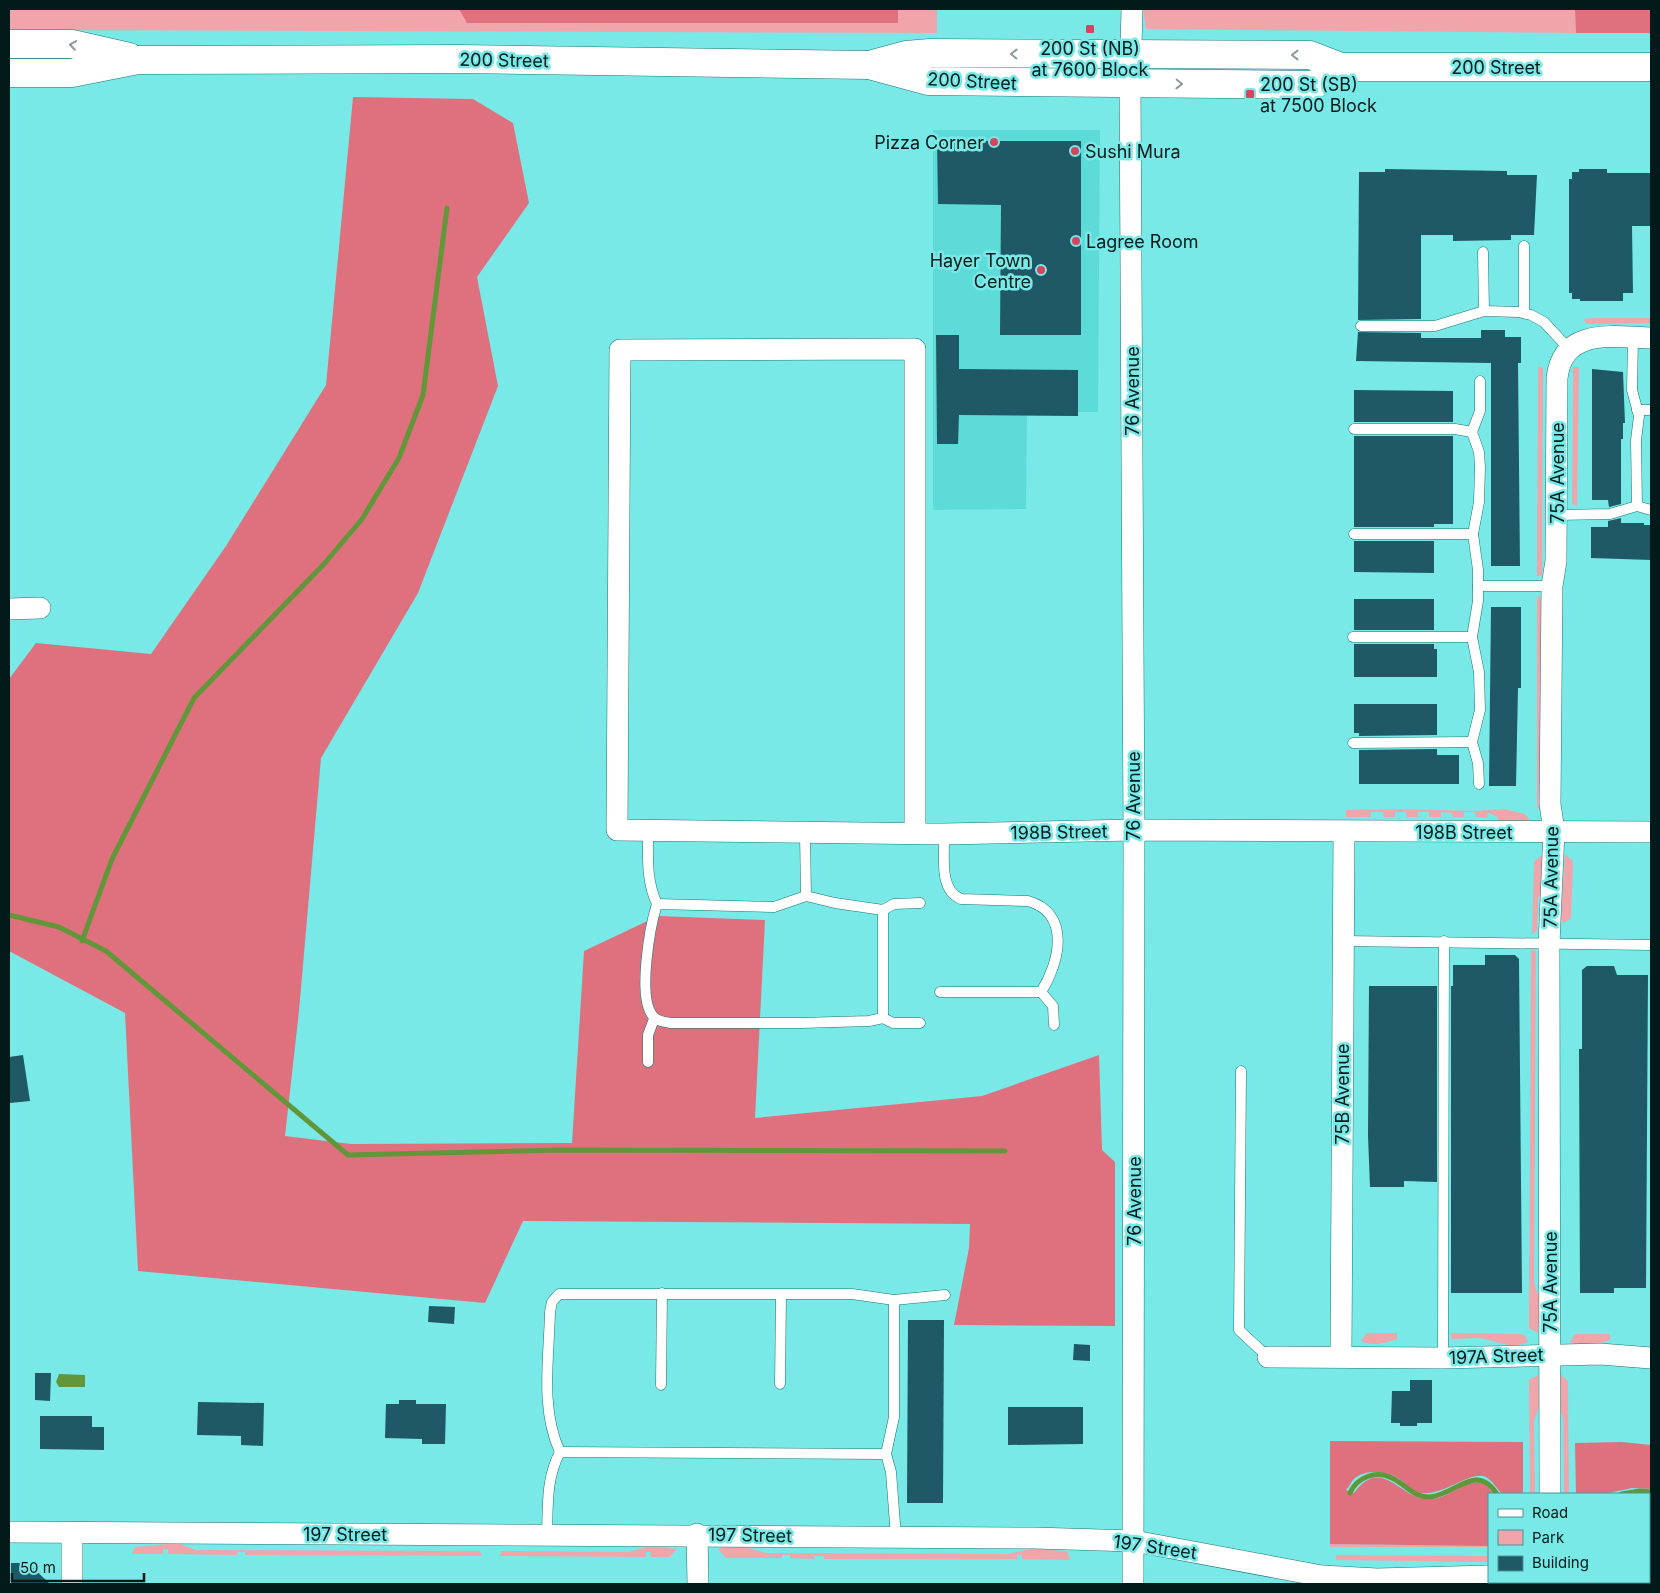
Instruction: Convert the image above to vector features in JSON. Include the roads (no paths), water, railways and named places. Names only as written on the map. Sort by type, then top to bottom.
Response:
[{"type":"main road","name":"200 Street","points":[[9,44],[72,44],[138,60]]},
{"type":"main road","name":"200 Street","points":[[869,65],[906,55],[930,53],[1310,55],[1341,68],[1651,67]]},
{"type":"main road","name":"200 Street","points":[[9,73],[72,73],[138,60],[460,59],[869,65],[928,81],[1314,85],[1341,68]]},
{"type":"street","name":"76 Avenue","points":[[1132,9],[1130,82],[1134,830],[1134,1584]]},
{"type":"street","points":[[1569,349],[1593,338],[1642,338]]},
{"type":"street","name":"198B Street","points":[[915,833],[915,349],[620,350],[617,830],[944,834],[1134,830],[1651,832]]},
{"type":"street","name":"75A Avenue","points":[[1550,1493],[1549,944],[1554,831],[1550,804],[1552,586],[1556,561],[1557,378],[1560,361],[1569,349]]},
{"type":"street","points":[[9,609],[40,608]]},
{"type":"street","name":"75B Avenue","points":[[1342,1356],[1344,832]]},
{"type":"street","name":"197A Street","points":[[1268,1357],[1443,1358],[1609,1354],[1651,1358]]},
{"type":"street","name":"197 Street","points":[[9,1532],[697,1534],[1034,1538],[1134,1541],[1322,1576],[1377,1578],[1488,1576]]},
{"type":"street","points":[[72,1533],[72,1584]]},
{"type":"street","points":[[697,1534],[698,1584]]},
{"type":"lane","points":[[1524,246],[1524,313]]},
{"type":"lane","points":[[1483,252],[1484,311]]},
{"type":"lane","points":[[1361,326],[1435,326],[1484,311],[1524,313],[1544,322],[1569,349]]},
{"type":"lane","points":[[1637,506],[1636,440],[1639,425],[1632,390],[1642,338]]},
{"type":"lane","points":[[1479,784],[1478,763],[1472,742],[1480,710],[1479,672],[1472,637],[1478,586],[1473,534],[1479,502],[1480,467],[1472,432],[1480,412],[1480,381]]},
{"type":"lane","points":[[1637,410],[1651,410]]},
{"type":"lane","points":[[1354,429],[1455,429],[1472,432]]},
{"type":"lane","points":[[1557,515],[1610,514],[1637,506],[1651,510]]},
{"type":"lane","points":[[1354,534],[1473,534]]},
{"type":"lane","points":[[1478,586],[1552,586]]},
{"type":"lane","points":[[1354,637],[1472,637]]},
{"type":"lane","points":[[1353,742],[1472,742]]},
{"type":"lane","points":[[648,831],[648,875],[650,889],[657,904],[647,946],[646,984],[651,1014],[654,1019],[671,1023],[782,1023],[869,1021],[883,1018],[893,1023],[920,1024]]},
{"type":"lane","points":[[806,833],[806,896]]},
{"type":"lane","points":[[944,834],[946,879],[948,889],[954,897],[961,900],[1028,901],[1048,910],[1055,920],[1056,957],[1052,974],[1041,992]]},
{"type":"lane","points":[[657,904],[774,907],[806,896],[835,903],[883,910],[894,904],[920,903]]},
{"type":"lane","points":[[883,910],[883,1018]]},
{"type":"lane","points":[[1343,941],[1651,945]]},
{"type":"lane","points":[[1443,1358],[1444,941]]},
{"type":"lane","points":[[940,992],[1041,992],[1053,1006],[1054,1025]]},
{"type":"lane","points":[[648,1062],[648,1035],[654,1019]]},
{"type":"lane","points":[[1241,1071],[1239,1330],[1268,1357]]},
{"type":"lane","points":[[661,1385],[662,1293]]},
{"type":"lane","points":[[560,1452],[551,1434],[547,1411],[552,1302],[559,1294],[852,1294],[894,1300],[945,1295]]},
{"type":"lane","points":[[780,1384],[781,1295]]},
{"type":"lane","points":[[894,1300],[894,1417],[886,1454],[892,1472],[896,1537]]},
{"type":"lane","points":[[560,1452],[886,1454]]},
{"type":"lane","points":[[547,1535],[548,1492],[553,1465],[560,1452]]},
{"type":"waterway","points":[[82,941],[112,859],[194,698],[324,564],[362,519],[399,458],[423,395],[447,208]]},
{"type":"waterway","points":[[9,915],[59,927],[106,951],[348,1155],[558,1150],[1005,1151]]},
{"type":"waterway","points":[[1350,1493],[1353,1487],[1362,1479],[1374,1475],[1392,1478],[1414,1493],[1424,1497],[1440,1495],[1474,1480],[1489,1485],[1496,1493]]},
{"type":"waterway","points":[[1628,1493],[1651,1492]]},
{"type":"place","name":"200 St (NB) at 7600 Block","points":[[1090,29]]},
{"type":"place","name":"200 St (SB) at 7500 Block","points":[[1250,94]]},
{"type":"place","name":"Pizza Corner","points":[[994,142]]},
{"type":"place","name":"Sushi Mura","points":[[1075,151]]},
{"type":"place","name":"Lagree Room","points":[[1076,241]]},
{"type":"place","name":"Hayer Town Centre","points":[[1041,270]]}]
